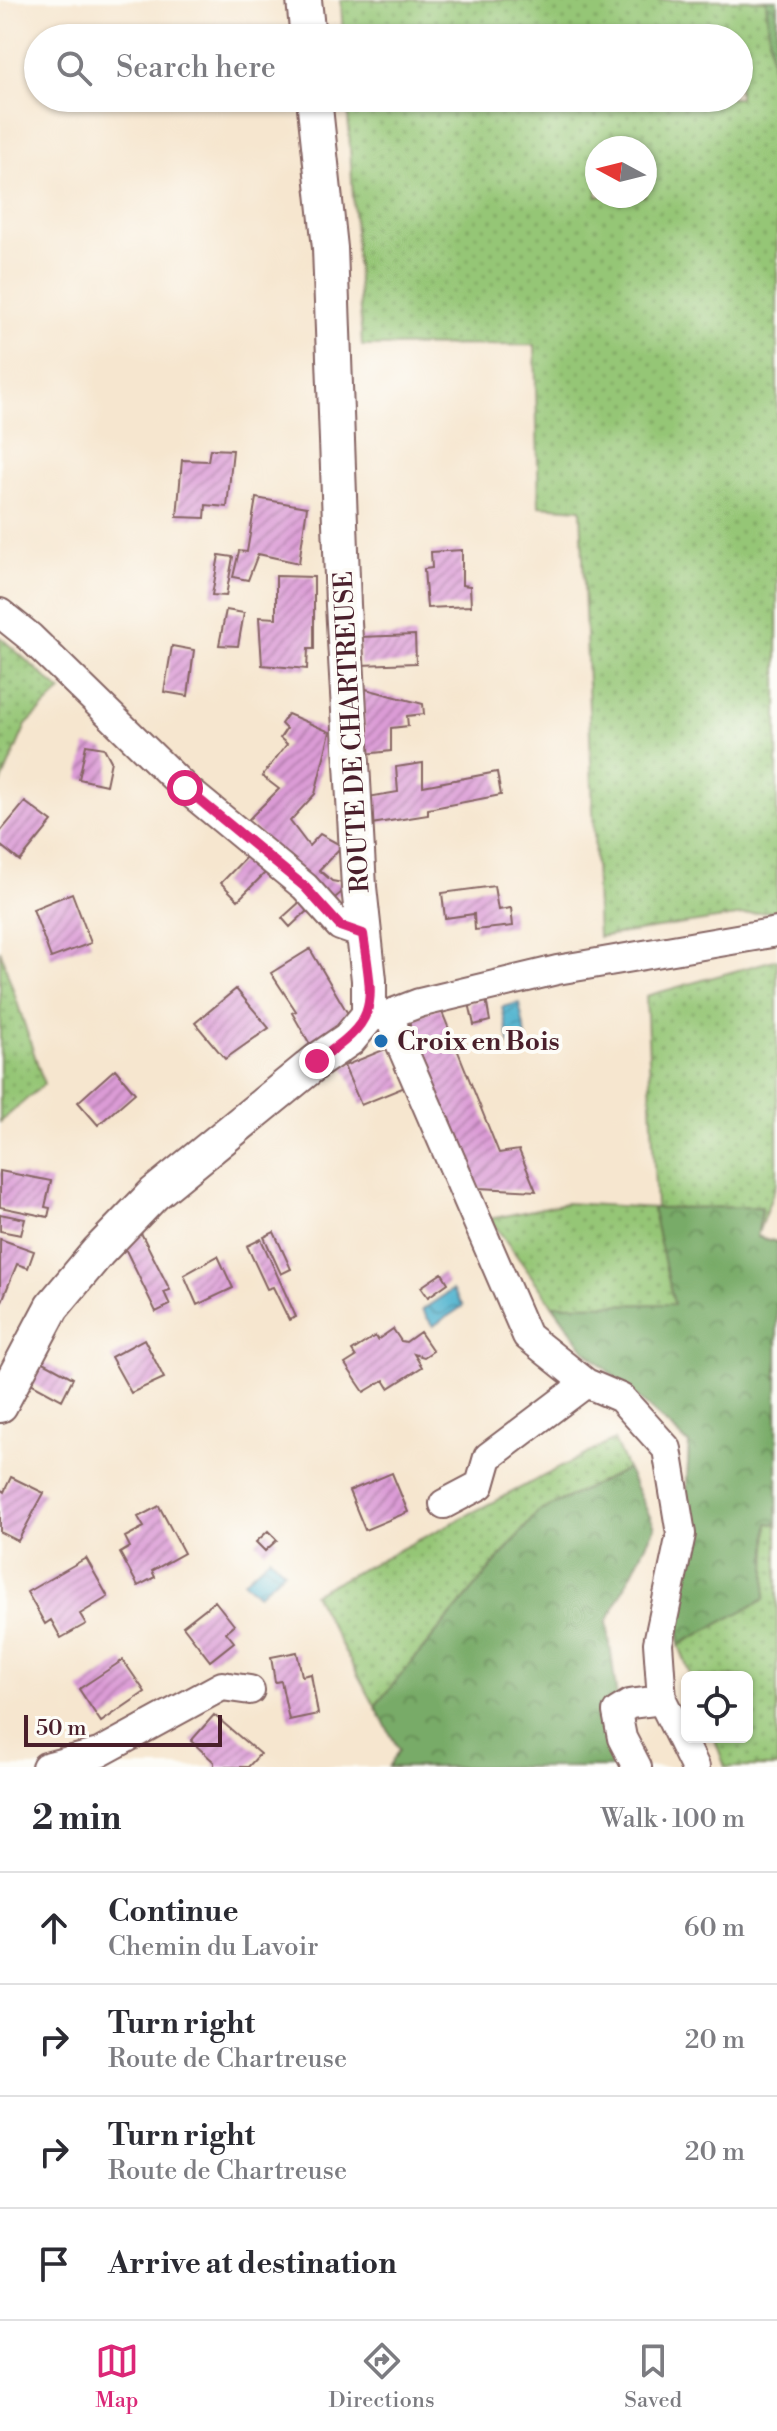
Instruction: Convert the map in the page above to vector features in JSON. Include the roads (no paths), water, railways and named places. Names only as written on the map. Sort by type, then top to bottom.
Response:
[{"type":"main road","points":[[304,0],[307,24]]},
{"type":"main road","name":"ROUTE DE CHARTREUSE","points":[[315,112],[330,248],[343,605],[363,934],[369,980],[380,1015]]},
{"type":"main road","points":[[0,1405],[52,1307],[98,1252],[154,1194],[317,1061],[380,1015]]},
{"type":"street","points":[[0,613],[30,637],[185,788],[305,887],[340,926],[363,934]]},
{"type":"street","points":[[695,1767],[662,1700],[658,1643],[681,1534],[667,1449],[621,1398],[586,1383],[527,1336],[394,1029],[380,1015],[557,970],[777,932]]},
{"type":"street","points":[[444,1504],[480,1485],[488,1457],[586,1383]]},
{"type":"street","points":[[46,1767],[99,1753],[222,1686],[250,1690]]},
{"type":"street","points":[[637,1767],[622,1738],[617,1712],[630,1704],[662,1700]]},
{"type":"water","points":[[519,1003],[527,1042],[510,1045],[502,1007]]},
{"type":"water","points":[[452,1290],[463,1306],[433,1326],[422,1310]]},
{"type":"water","points":[[270,1557],[284,1571],[258,1595],[244,1581]]},
{"type":"place","name":"Croix en Bois","points":[[381,1041]]}]
